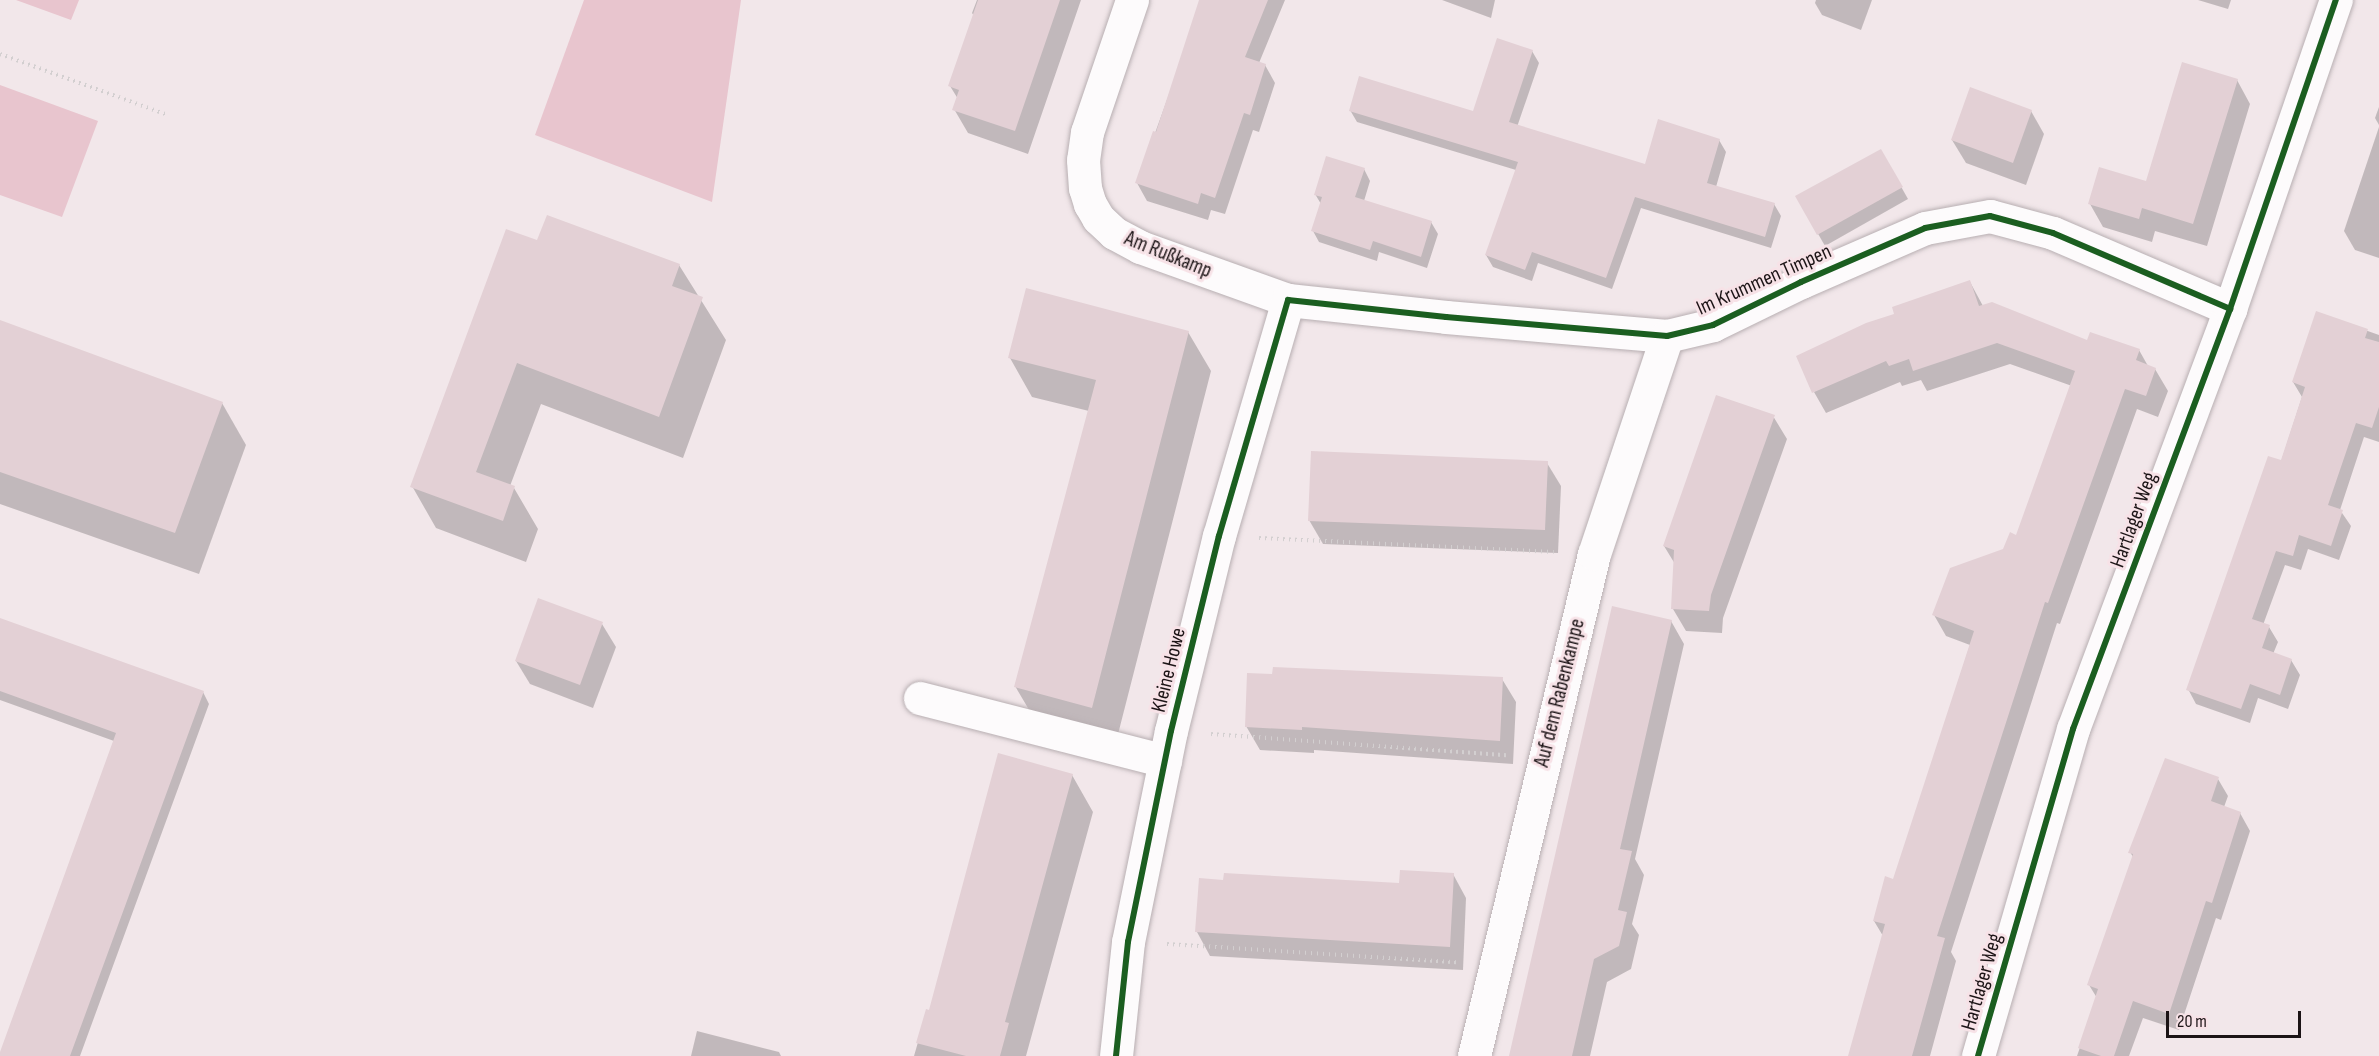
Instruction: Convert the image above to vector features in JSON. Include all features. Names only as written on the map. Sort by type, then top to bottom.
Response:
[{"type":"street","name":"Am Rußkamp","points":[[1132,0],[1087,132],[1083,160],[1085,188],[1090,204],[1098,218],[1114,233],[1140,247],[1288,300]]},
{"type":"street","name":"Hartlager Weg","points":[[1978,1056],[2073,729],[2230,309],[2336,0]]},
{"type":"street","name":"Im Krummen Timpen","points":[[1288,300],[1446,317],[1667,336],[1713,325],[1801,282],[1925,228],[1990,216],[2053,232],[2230,309]]},
{"type":"street","name":"Kleine Howe","points":[[1116,1056],[1128,942],[1168,746],[1219,536],[1288,300]]},
{"type":"street","name":"Auf dem Rabenkampe","points":[[1474,1056],[1594,554],[1667,336]]},
{"type":"street","points":[[920,698],[1168,746]]},
{"type":"path","points":[[0,54],[165,114]]},
{"type":"path","points":[[1219,536],[1594,554]]},
{"type":"path","points":[[1168,746],[1544,758]]},
{"type":"path","points":[[1128,942],[1496,964]]},
{"type":"shaded area","points":[[16,0],[79,0],[71,20]]},
{"type":"shaded area","points":[[584,0],[741,0],[712,202],[535,135]]},
{"type":"shaded area","points":[[0,85],[98,121],[62,217],[0,195]]},
{"type":"building","points":[[978,0],[1060,0],[1015,131],[952,110],[959,90],[948,86]]},
{"type":"building","points":[[1199,0],[1268,0],[1245,57],[1266,64],[1250,115],[1244,113],[1215,198],[1201,193],[1198,204],[1135,183],[1153,131],[1156,132]]},
{"type":"building","points":[[1497,38],[1533,50],[1509,122],[1645,164],[1658,119],[1720,139],[1707,183],[1775,203],[1765,237],[1635,197],[1606,278],[1532,252],[1525,270],[1485,255],[1518,162],[1349,111],[1359,76],[1473,111]]},
{"type":"building","points":[[2182,62],[2238,79],[2193,224],[2142,208],[2139,219],[2088,204],[2099,167],[2146,181]]},
{"type":"building","points":[[1970,87],[2032,110],[2013,163],[1951,140]]},
{"type":"building","points":[[1881,149],[1903,187],[1817,235],[1795,196]]},
{"type":"building","points":[[1326,156],[1365,168],[1355,197],[1432,221],[1421,257],[1373,241],[1370,250],[1311,231],[1322,197],[1314,195]]},
{"type":"building","points":[[547,215],[680,264],[672,286],[703,297],[659,417],[517,363],[476,472],[515,486],[503,521],[410,487],[506,229],[537,240]]},
{"type":"building","points":[[1970,280],[1979,306],[1992,302],[2087,340],[2090,332],[2140,349],[2136,360],[2156,368],[2146,396],[2125,389],[2048,603],[2045,602],[1937,936],[1945,938],[1912,1056],[1848,1056],[1885,924],[1873,921],[1885,876],[1893,879],[1974,631],[1932,615],[1950,568],[2003,549],[2010,532],[2016,535],[2075,371],[1997,343],[1913,371],[1909,359],[1889,366],[1886,361],[1812,393],[1796,356],[1866,323],[1894,314],[1892,307]]},
{"type":"building","points":[[1026,288],[1189,331],[1092,708],[1014,687],[1096,380],[1008,358]]},
{"type":"building","points":[[2316,311],[2368,329],[2365,338],[2379,342],[2379,407],[2372,428],[2356,423],[2328,505],[2343,510],[2331,546],[2299,535],[2293,556],[2276,551],[2252,619],[2270,625],[2262,648],[2292,659],[2280,695],[2250,684],[2241,709],[2186,690],[2268,456],[2281,460],[2305,387],[2292,382]]},
{"type":"building","points":[[0,320],[223,402],[175,533],[0,472]]},
{"type":"building","points":[[1716,395],[1775,415],[1711,595],[1709,611],[1671,609],[1674,550],[1663,546]]},
{"type":"building","points":[[1311,451],[1548,461],[1545,530],[1308,521]]},
{"type":"building","points":[[538,598],[603,622],[580,685],[515,661]]},
{"type":"building","points":[[1612,606],[1672,620],[1620,849],[1632,851],[1618,910],[1627,912],[1619,946],[1594,959],[1572,1056],[1509,1056]]},
{"type":"building","points":[[0,618],[204,691],[70,1056],[0,1056],[0,1052],[116,733],[0,691]]},
{"type":"building","points":[[1273,667],[1503,677],[1500,741],[1302,727],[1302,730],[1245,727],[1247,673],[1272,674]]},
{"type":"building","points":[[998,753],[1073,774],[1005,1022],[1009,1023],[1000,1056],[966,1056],[916,1043],[926,1009],[929,1010]]},
{"type":"building","points":[[2165,758],[2219,777],[2211,801],[2241,812],[2212,903],[2206,901],[2169,1014],[2133,1001],[2114,1056],[2101,1056],[2078,1048],[2098,989],[2087,985],[2133,854],[2128,853]]},
{"type":"building","points":[[1400,870],[1454,873],[1450,947],[1195,932],[1199,878],[1223,880],[1224,873],[1399,883]]},
{"type":"cycle path","points":[[1978,1056],[2073,729],[2230,309],[2336,0]]},
{"type":"cycle path","points":[[1116,1056],[1128,942],[1171,731],[1219,536],[1288,300],[1446,317],[1667,336],[1713,325],[1801,282],[1925,228],[1990,216],[2053,233],[2230,309]]}]
